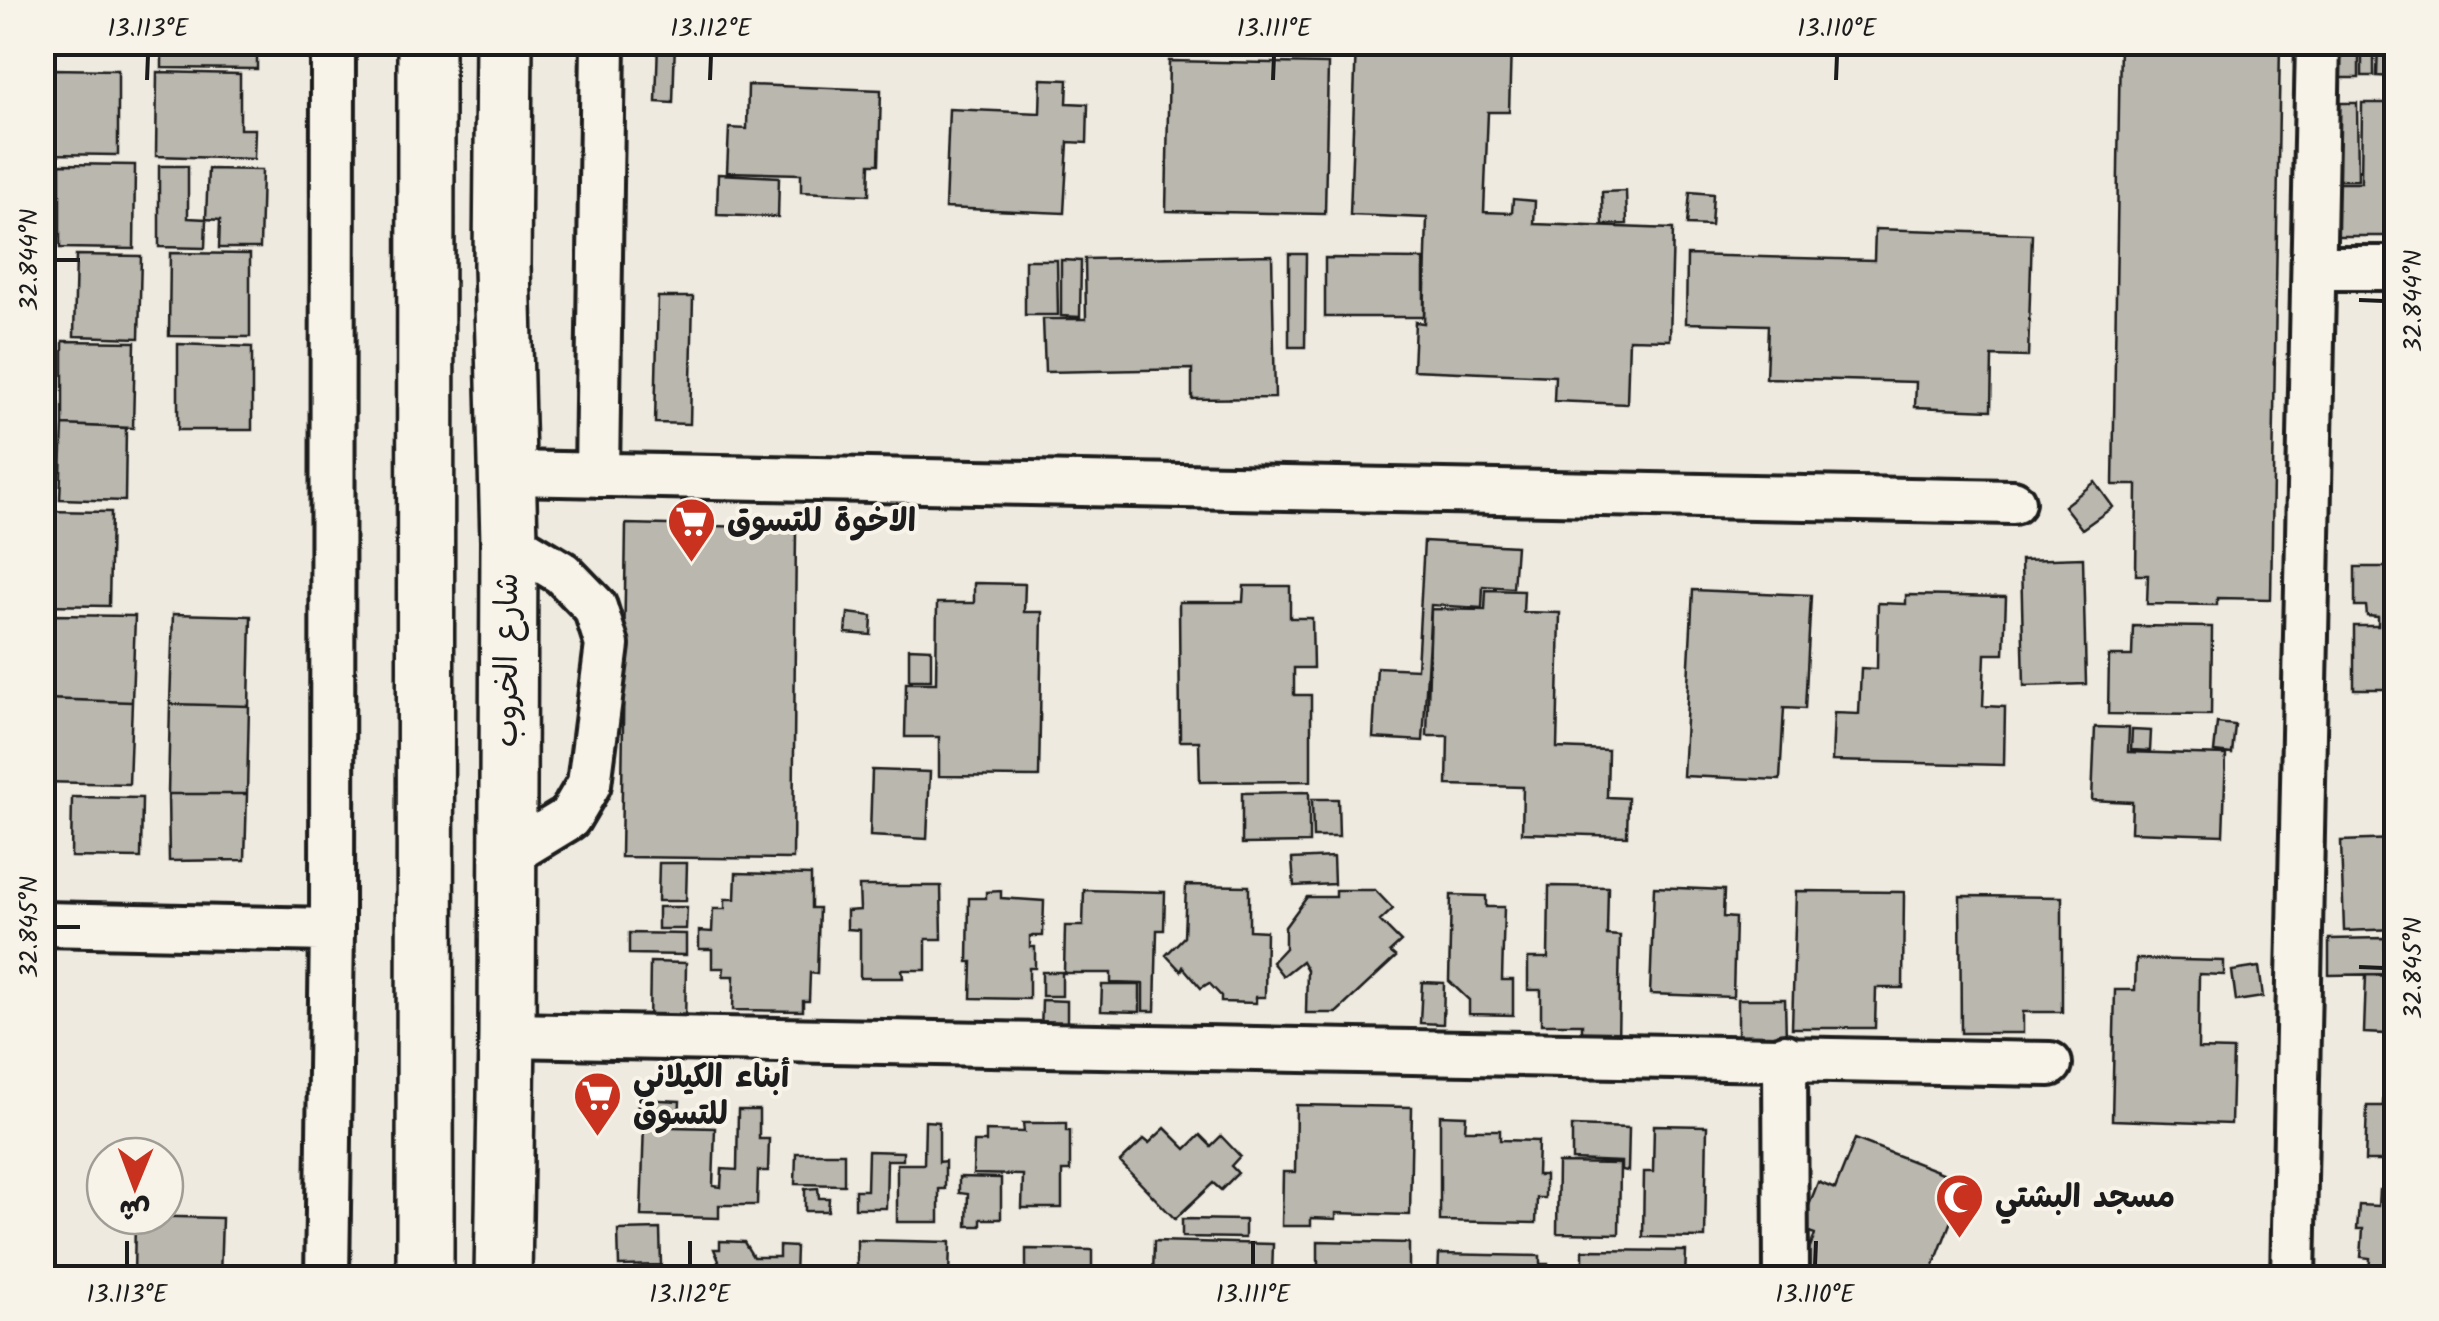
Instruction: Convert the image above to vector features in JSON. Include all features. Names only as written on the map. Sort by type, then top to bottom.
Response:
[{"type":"main road","points":[[425,1278],[426,42]]},
{"type":"main road","name":"شارع الخروب","points":[[503,1278],[509,473],[502,265],[504,42]]},
{"type":"main road","points":[[424,267],[502,265]]},
{"type":"street","points":[[327,1278],[332,930],[333,42]]},
{"type":"street","points":[[597,475],[603,42]]},
{"type":"street","points":[[2293,1278],[2318,42]]},
{"type":"street","points":[[2315,268],[2396,268]]},
{"type":"street","points":[[509,473],[2014,502]]},
{"type":"street","points":[[508,541],[562,573],[595,607],[607,645],[589,784],[569,818],[508,855]]},
{"type":"street","points":[[42,924],[332,930]]},
{"type":"street","points":[[507,1035],[1785,1056],[2050,1064]]},
{"type":"street","points":[[1785,1056],[1786,1278]]},
{"type":"building","points":[[162,42],[257,42],[257,69],[162,68]]},
{"type":"building","points":[[658,42],[675,42],[673,103],[656,102]]},
{"type":"building","points":[[1356,42],[1511,45],[1509,112],[1488,112],[1484,212],[1512,213],[1513,199],[1535,201],[1534,224],[1673,229],[1670,340],[1629,339],[1627,404],[1554,401],[1555,376],[1413,370],[1415,322],[1424,323],[1427,218],[1350,215]]},
{"type":"building","points":[[2120,42],[2280,42],[2271,599],[2217,598],[2217,605],[2147,604],[2148,575],[2136,575],[2137,485],[2113,485]]},
{"type":"building","points":[[2327,42],[2359,42],[2359,78],[2328,78]]},
{"type":"building","points":[[2362,42],[2374,42],[2374,76],[2362,76]]},
{"type":"building","points":[[2378,42],[2396,42],[2396,77],[2377,76]]},
{"type":"building","points":[[1169,61],[1328,64],[1325,214],[1166,211]]},
{"type":"building","points":[[50,69],[118,70],[118,155],[48,154]]},
{"type":"building","points":[[157,72],[240,74],[240,129],[255,129],[254,159],[156,156]]},
{"type":"building","points":[[1041,79],[1068,80],[1067,103],[1088,104],[1087,143],[1068,142],[1064,213],[945,208],[949,109],[1040,113]]},
{"type":"building","points":[[748,85],[881,90],[879,164],[870,164],[869,195],[801,192],[801,174],[727,172],[729,128],[747,129]]},
{"type":"building","points":[[2324,103],[2357,103],[2358,180],[2325,180]]},
{"type":"building","points":[[2362,103],[2396,103],[2396,236],[2336,236],[2336,183],[2361,183]]},
{"type":"building","points":[[60,164],[135,165],[134,249],[60,248]]},
{"type":"building","points":[[159,166],[188,166],[188,218],[206,219],[205,248],[159,247]]},
{"type":"building","points":[[208,169],[262,170],[260,248],[219,248],[220,220],[206,219]]},
{"type":"building","points":[[718,174],[779,177],[778,217],[717,215]]},
{"type":"building","points":[[1626,191],[1627,224],[1603,225],[1602,192]]},
{"type":"building","points":[[1690,192],[1713,194],[1711,226],[1687,225]]},
{"type":"building","points":[[1875,229],[2032,234],[2028,357],[1992,356],[1991,410],[1915,407],[1916,382],[1766,378],[1768,325],[1686,323],[1687,255],[1874,260]]},
{"type":"building","points":[[170,253],[250,254],[250,337],[169,336]]},
{"type":"building","points":[[1289,254],[1306,254],[1305,347],[1289,347]]},
{"type":"building","points":[[76,255],[141,256],[139,338],[74,336]]},
{"type":"building","points":[[1272,255],[1275,398],[1192,399],[1192,369],[1045,372],[1043,319],[1086,319],[1085,259]]},
{"type":"building","points":[[1325,258],[1424,259],[1424,317],[1325,317]]},
{"type":"building","points":[[1025,260],[1057,260],[1058,315],[1025,315]]},
{"type":"building","points":[[1061,260],[1081,261],[1080,317],[1061,316]]},
{"type":"building","points":[[658,297],[693,297],[690,424],[655,423]]},
{"type":"building","points":[[63,341],[135,342],[133,428],[63,425]]},
{"type":"building","points":[[178,344],[252,347],[252,430],[178,430]]},
{"type":"building","points":[[63,425],[126,428],[125,501],[60,499]]},
{"type":"building","points":[[2095,482],[2113,507],[2082,529],[2064,506]]},
{"type":"building","points":[[42,511],[111,512],[109,606],[42,605]]},
{"type":"building","points":[[626,524],[796,528],[793,859],[621,857]]},
{"type":"building","points":[[1424,541],[1516,546],[1513,588],[1483,586],[1482,608],[1431,605],[1423,741],[1373,738],[1377,667],[1417,669]]},
{"type":"building","points":[[2083,558],[2086,684],[2024,686],[2021,560]]},
{"type":"building","points":[[2355,567],[2396,567],[2396,689],[2354,689],[2354,626],[2378,626],[2378,617],[2367,616],[2366,606],[2355,606]]},
{"type":"building","points":[[974,583],[1025,584],[1024,612],[1042,612],[1039,777],[939,776],[939,737],[905,737],[906,683],[936,683],[937,603],[974,603]]},
{"type":"building","points":[[1244,586],[1290,586],[1290,618],[1312,618],[1313,668],[1294,668],[1294,695],[1311,695],[1311,781],[1200,782],[1199,741],[1180,741],[1179,602],[1243,602]]},
{"type":"building","points":[[1486,590],[1524,591],[1523,612],[1560,613],[1557,748],[1608,750],[1607,797],[1628,798],[1627,836],[1522,833],[1523,787],[1447,785],[1448,736],[1427,736],[1431,609],[1485,610]]},
{"type":"building","points":[[1693,590],[1811,595],[1805,709],[1784,708],[1780,780],[1683,776]]},
{"type":"building","points":[[1906,595],[2006,597],[2004,654],[1985,654],[1983,706],[2005,707],[2004,765],[1832,761],[1834,713],[1859,714],[1861,668],[1877,669],[1878,603],[1906,604]]},
{"type":"building","points":[[848,613],[872,616],[871,635],[846,633]]},
{"type":"building","points":[[173,614],[251,616],[249,706],[170,704]]},
{"type":"building","points":[[48,615],[135,616],[132,702],[46,699]]},
{"type":"building","points":[[2133,626],[2212,627],[2211,715],[2108,714],[2109,656],[2132,656]]},
{"type":"building","points":[[909,648],[931,649],[931,680],[909,680]]},
{"type":"building","points":[[42,699],[132,702],[129,784],[42,782]]},
{"type":"building","points":[[170,704],[249,706],[247,794],[168,794]]},
{"type":"building","points":[[2217,723],[2235,725],[2232,754],[2214,752]]},
{"type":"building","points":[[2095,727],[2129,728],[2128,752],[2226,755],[2223,835],[2131,832],[2132,802],[2092,800]]},
{"type":"building","points":[[2132,730],[2151,731],[2150,751],[2131,750]]},
{"type":"building","points":[[872,770],[930,772],[927,839],[870,836]]},
{"type":"building","points":[[1309,792],[1309,843],[1242,844],[1242,793]]},
{"type":"building","points":[[168,794],[247,794],[245,860],[169,861]]},
{"type":"building","points":[[72,797],[142,798],[141,858],[71,857]]},
{"type":"building","points":[[1312,799],[1338,799],[1339,837],[1313,837]]},
{"type":"building","points":[[2396,839],[2396,929],[2344,931],[2341,841]]},
{"type":"building","points":[[1333,857],[1334,884],[1294,886],[1292,859]]},
{"type":"building","points":[[659,863],[687,863],[686,901],[658,901]]},
{"type":"building","points":[[736,873],[811,875],[811,908],[819,908],[817,974],[810,973],[809,1001],[803,1001],[803,1011],[733,1010],[734,976],[723,976],[724,968],[712,968],[712,949],[699,949],[699,931],[712,932],[713,909],[725,909],[725,899],[735,899]]},
{"type":"building","points":[[1186,885],[1249,886],[1249,930],[1266,931],[1265,997],[1256,997],[1256,1003],[1221,1002],[1221,996],[1209,983],[1201,988],[1166,955],[1184,937]]},
{"type":"building","points":[[859,886],[941,886],[942,939],[926,939],[926,970],[902,970],[903,978],[860,978],[860,930],[847,929],[847,911],[860,910]]},
{"type":"building","points":[[1549,886],[1608,887],[1607,935],[1620,936],[1618,1042],[1582,1037],[1582,1024],[1541,1024],[1541,990],[1528,990],[1528,958],[1548,958]]},
{"type":"building","points":[[1654,887],[1724,890],[1723,917],[1735,918],[1733,997],[1650,994]]},
{"type":"building","points":[[1084,890],[1165,892],[1164,930],[1157,930],[1155,1011],[1143,1011],[1143,984],[1111,983],[1111,973],[1064,973],[1065,926],[1083,926]]},
{"type":"building","points":[[1336,890],[1375,890],[1393,909],[1380,921],[1401,942],[1390,952],[1396,957],[1336,1013],[1306,1013],[1307,970],[1302,961],[1283,976],[1272,962],[1285,948],[1285,927],[1307,897],[1336,897]]},
{"type":"building","points":[[1001,891],[1001,898],[1044,901],[1043,936],[1030,936],[1030,947],[1035,947],[1035,968],[1029,968],[1029,999],[971,998],[969,898],[986,898],[986,892]]},
{"type":"building","points":[[1796,891],[1904,892],[1903,988],[1876,988],[1875,1028],[1792,1028]]},
{"type":"building","points":[[1451,895],[1486,896],[1486,907],[1504,907],[1502,980],[1513,980],[1513,1015],[1469,1014],[1469,1000],[1449,981]]},
{"type":"building","points":[[1960,896],[2062,897],[2062,1012],[2023,1012],[2023,1033],[1961,1033]]},
{"type":"building","points":[[658,907],[687,907],[686,929],[658,929]]},
{"type":"building","points":[[629,933],[686,934],[686,955],[629,954]]},
{"type":"building","points":[[2385,938],[2385,974],[2329,975],[2329,939]]},
{"type":"building","points":[[2136,959],[2224,961],[2224,975],[2199,974],[2198,1049],[2233,1050],[2231,1124],[2112,1120],[2115,990],[2135,990]]},
{"type":"building","points":[[650,962],[686,963],[685,1031],[649,1030]]},
{"type":"building","points":[[2259,967],[2263,997],[2236,1001],[2232,971]]},
{"type":"building","points":[[1042,972],[1062,972],[1062,996],[1042,996]]},
{"type":"building","points":[[2366,975],[2396,976],[2396,1161],[2365,1161],[2367,1106],[2383,1106],[2386,1034],[2364,1033]]},
{"type":"building","points":[[1422,982],[1444,983],[1443,1024],[1420,1023]]},
{"type":"building","points":[[1102,985],[1140,985],[1140,1012],[1101,1011]]},
{"type":"building","points":[[1738,999],[1785,999],[1786,1040],[1738,1040]]},
{"type":"building","points":[[1042,1000],[1067,1001],[1067,1035],[1041,1035]]},
{"type":"building","points":[[638,1099],[680,1101],[679,1119],[674,1118],[674,1127],[715,1128],[713,1186],[721,1187],[722,1169],[737,1170],[738,1110],[759,1110],[759,1139],[769,1139],[768,1171],[758,1171],[757,1205],[719,1205],[719,1218],[641,1216],[644,1123],[637,1123]]},
{"type":"building","points":[[1296,1105],[1412,1107],[1410,1215],[1336,1213],[1336,1219],[1311,1218],[1311,1226],[1282,1226],[1283,1172],[1295,1172]]},
{"type":"building","points":[[1440,1115],[1466,1116],[1465,1130],[1500,1130],[1500,1140],[1538,1141],[1537,1175],[1545,1175],[1545,1198],[1537,1198],[1536,1223],[1440,1221]]},
{"type":"building","points":[[925,1121],[939,1122],[939,1162],[945,1161],[945,1189],[939,1189],[939,1222],[897,1222],[897,1164],[924,1164]]},
{"type":"building","points":[[1023,1123],[1066,1123],[1066,1131],[1070,1131],[1070,1171],[1062,1171],[1062,1208],[1022,1208],[1023,1175],[973,1174],[974,1142],[986,1142],[986,1131],[1024,1132]]},
{"type":"building","points":[[1654,1125],[1707,1126],[1705,1238],[1643,1237],[1644,1172],[1653,1172]]},
{"type":"building","points":[[1572,1126],[1629,1128],[1628,1171],[1621,1170],[1621,1162],[1572,1160]]},
{"type":"building","points":[[1165,1128],[1186,1149],[1200,1135],[1211,1146],[1221,1136],[1240,1156],[1231,1166],[1238,1173],[1221,1190],[1213,1183],[1175,1219],[1120,1162],[1144,1139],[1149,1143]]},
{"type":"building","points":[[1855,1139],[1966,1182],[1929,1278],[1798,1278],[1815,1234],[1800,1229],[1818,1182],[1835,1189]]},
{"type":"building","points":[[868,1151],[903,1152],[903,1160],[887,1160],[886,1208],[855,1208],[855,1190],[867,1190]]},
{"type":"building","points":[[796,1153],[844,1153],[844,1185],[795,1184]]},
{"type":"building","points":[[1558,1163],[1620,1164],[1619,1234],[1557,1233]]},
{"type":"building","points":[[959,1177],[1001,1178],[1001,1219],[981,1219],[981,1226],[967,1226],[968,1194],[959,1193]]},
{"type":"building","points":[[818,1188],[819,1198],[829,1198],[828,1211],[805,1211],[805,1189]]},
{"type":"building","points":[[2379,1190],[2396,1191],[2396,1278],[2369,1278],[2370,1258],[2361,1257],[2363,1229],[2357,1229],[2359,1205],[2378,1206]]},
{"type":"building","points":[[185,1217],[222,1218],[220,1278],[134,1278],[135,1236],[185,1236]]},
{"type":"building","points":[[1182,1219],[1245,1220],[1245,1238],[1182,1237]]},
{"type":"building","points":[[660,1229],[661,1265],[619,1266],[618,1230]]},
{"type":"building","points":[[857,1240],[950,1242],[949,1278],[857,1278]]},
{"type":"building","points":[[720,1241],[744,1242],[753,1257],[779,1257],[779,1246],[796,1247],[795,1276],[705,1278],[719,1261],[714,1249],[720,1249]]},
{"type":"building","points":[[1154,1241],[1273,1244],[1272,1278],[1153,1278]]},
{"type":"building","points":[[1318,1241],[1409,1243],[1409,1278],[1318,1278]]},
{"type":"building","points":[[1026,1249],[1092,1250],[1092,1273],[1086,1273],[1086,1278],[1020,1278],[1021,1273],[1026,1273]]},
{"type":"building","points":[[1583,1250],[1686,1251],[1685,1278],[1583,1278]]},
{"type":"building","points":[[1439,1254],[1540,1256],[1540,1264],[1548,1264],[1547,1278],[1438,1278]]},
{"type":"place","name":"الاخوة للتسوق","points":[[692,564]]},
{"type":"place","name":"أبناء الكيلاني للتسوق","points":[[598,1138]]},
{"type":"place","name":"مسجد البشتي","points":[[1960,1240]]}]
